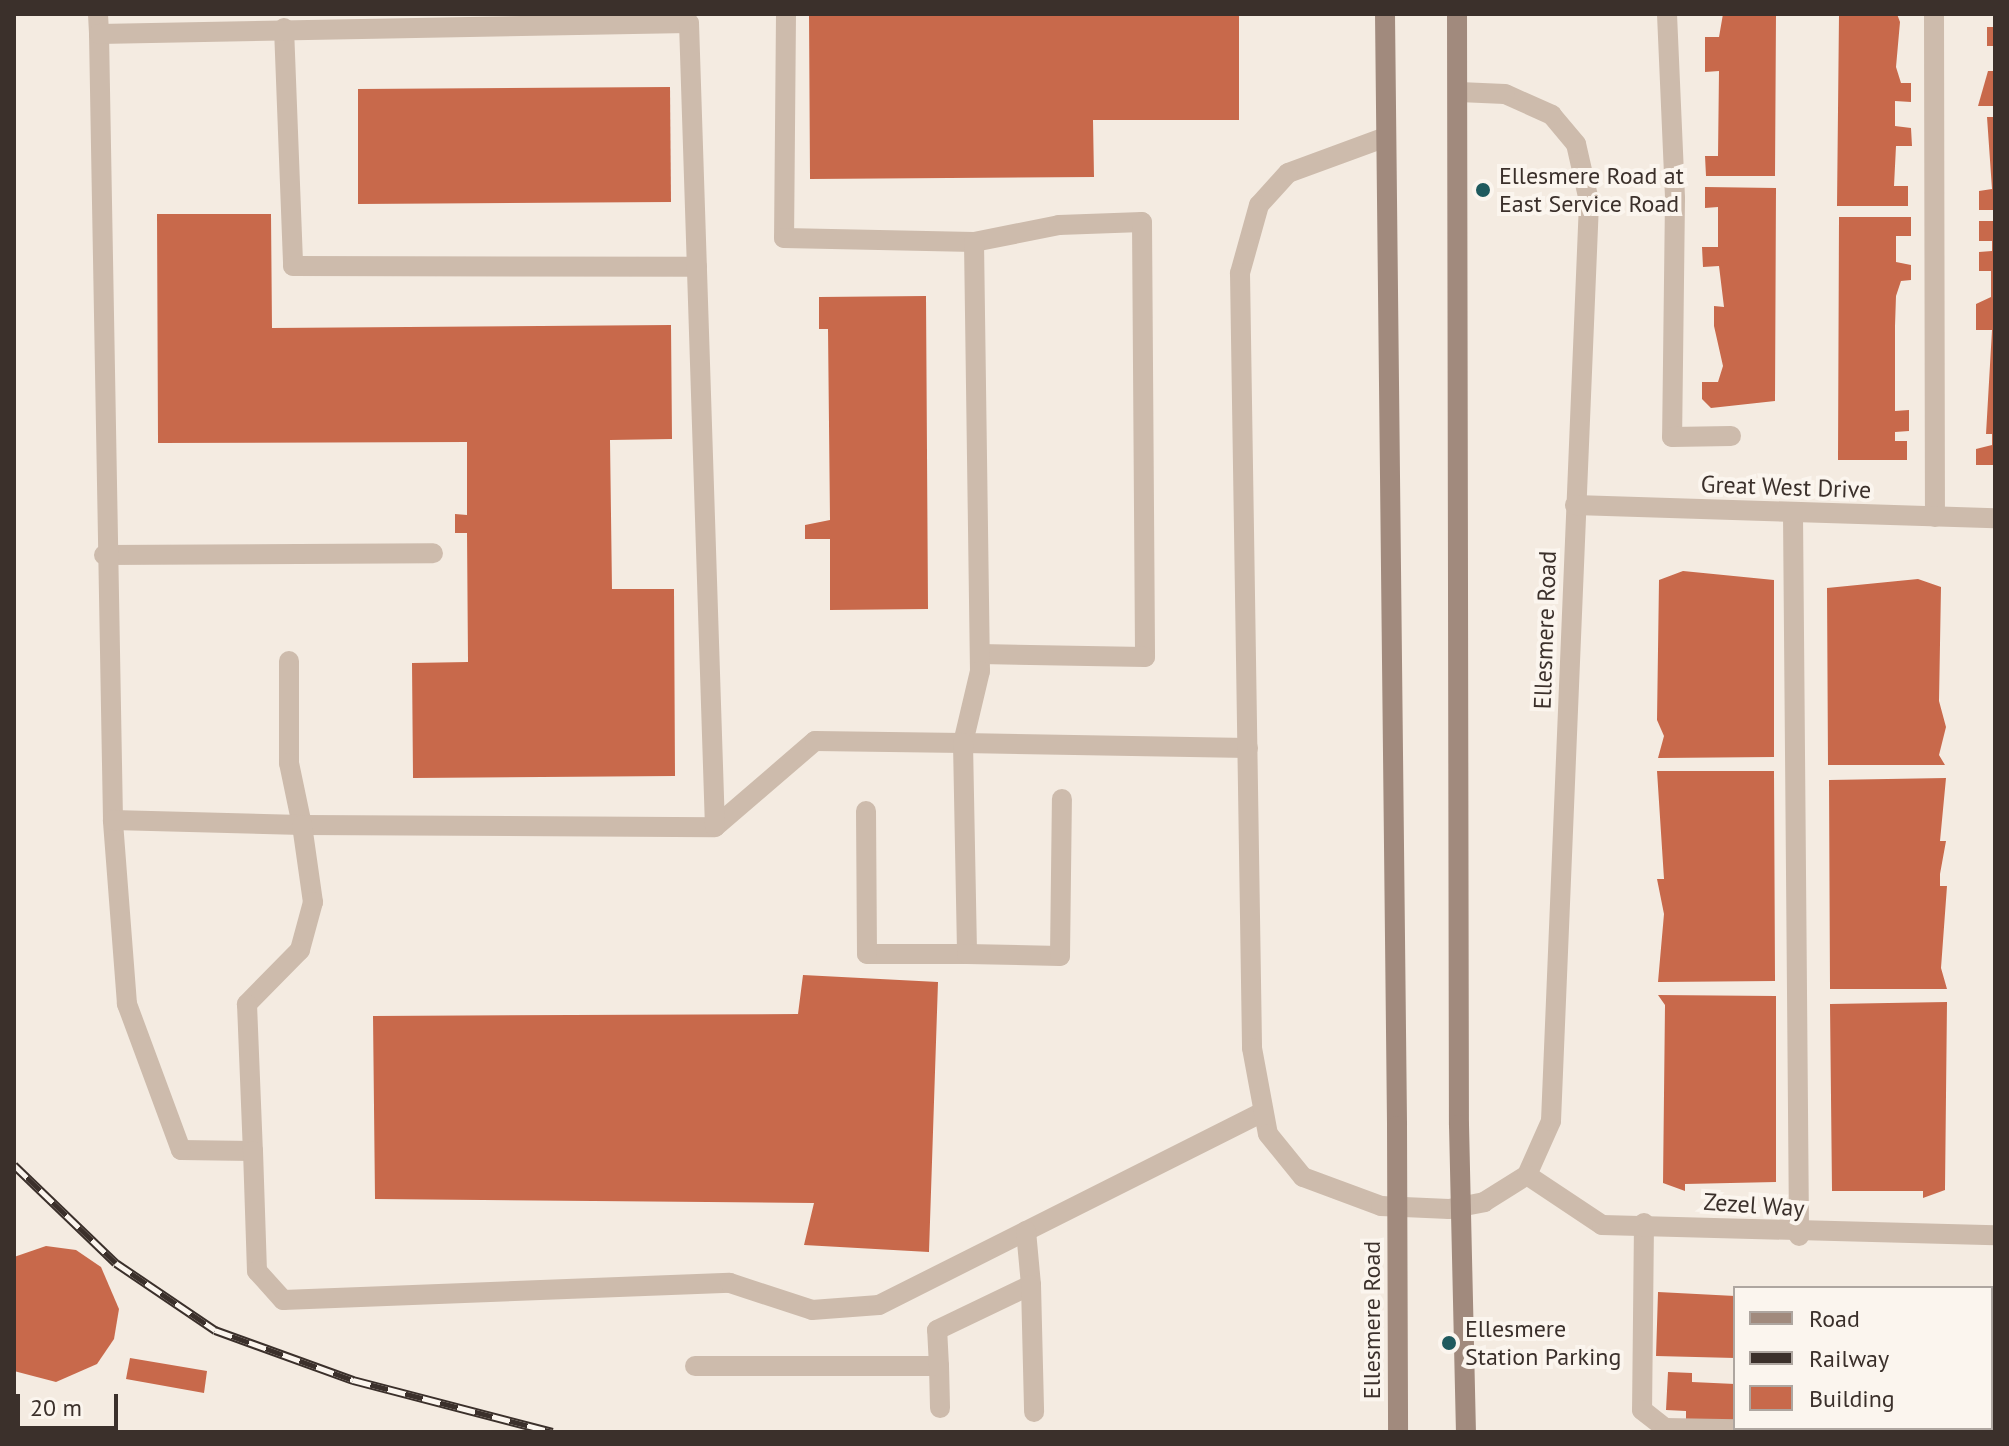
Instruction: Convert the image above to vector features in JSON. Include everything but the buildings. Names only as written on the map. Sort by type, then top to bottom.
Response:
[{"type":"main road","name":"Ellesmere Road","points":[[1385,14],[1398,1432]]},
{"type":"main road","points":[[1457,14],[1459,1125],[1466,1432]]},
{"type":"street","points":[[786,14],[784,238],[974,242],[1059,225],[1142,222],[1145,657],[980,654]]},
{"type":"street","points":[[1667,14],[1675,199],[1672,437],[1731,436]]},
{"type":"street","points":[[1934,14],[1935,517]]},
{"type":"street","points":[[253,1151],[181,1150],[127,1004],[113,820],[104,555],[99,24],[284,28],[689,18],[715,827]]},
{"type":"street","points":[[284,28],[293,266],[697,267]]},
{"type":"street","name":"Ellesmere Road","points":[[1386,137],[1288,173],[1259,205],[1245,243],[1252,1048],[1261,1113],[1277,1150],[1303,1177],[1381,1206],[1484,1202],[1527,1175],[1546,1142],[1554,1094],[1587,173],[1552,115],[1505,94],[1459,92]]},
{"type":"street","points":[[967,954],[963,743],[980,654],[974,242]]},
{"type":"street","name":"Great West Drive","points":[[1575,505],[1995,518]]},
{"type":"street","points":[[1793,514],[1799,1236]]},
{"type":"street","points":[[104,555],[433,553]]},
{"type":"street","points":[[289,661],[289,763],[313,902],[300,950],[247,1004],[257,1271],[283,1300],[730,1283],[812,1310],[879,1305],[1261,1113]]},
{"type":"street","points":[[113,820],[302,825],[715,827],[815,741],[1248,748]]},
{"type":"street","points":[[866,811],[867,954],[1060,956],[1062,799]]},
{"type":"street","name":"Zezel Way","points":[[1527,1175],[1589,1223],[1644,1223],[1799,1236],[1995,1235]]},
{"type":"street","points":[[1644,1223],[1642,1410],[1665,1428],[1733,1429]]},
{"type":"street","points":[[1026,1231],[1031,1285],[1034,1412]]},
{"type":"street","points":[[940,1408],[937,1330],[1031,1285]]},
{"type":"street","points":[[695,1366],[939,1366]]},
{"type":"street","points":[[1782,1430],[1898,1432]]},
{"type":"railway","points":[[14,1165],[116,1263],[215,1330],[353,1380],[552,1432]]},
{"type":"place","name":"Ellesmere Road at East Service Road","points":[[1483,190]]},
{"type":"place","name":"Ellesmere Station Parking","points":[[1449,1343]]}]
